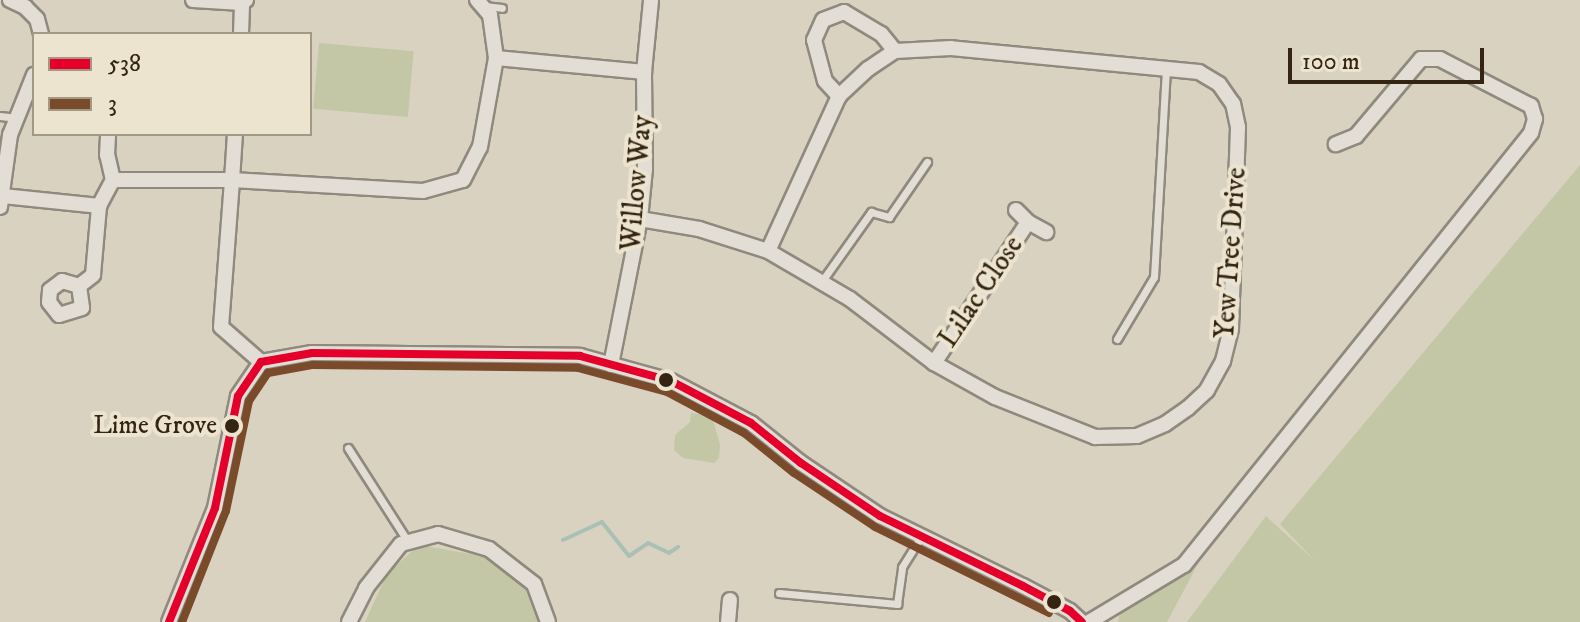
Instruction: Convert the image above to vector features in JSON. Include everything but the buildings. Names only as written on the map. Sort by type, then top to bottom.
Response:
[{"type":"street","points":[[10,0],[25,7],[37,19],[40,32]]},
{"type":"street","points":[[193,0],[244,2],[241,32]]},
{"type":"street","name":"Willow Way","points":[[611,365],[640,219],[645,169],[644,72],[651,0]]},
{"type":"street","points":[[113,180],[232,180],[423,191],[463,180],[480,147],[496,58],[490,15],[479,3]]},
{"type":"street","points":[[768,251],[839,96],[868,69],[895,51],[881,34],[844,12],[823,20],[814,40],[825,81],[839,96]]},
{"type":"street","name":"Yew Tree Drive","points":[[640,219],[699,229],[768,251],[822,282],[934,363],[995,397],[1095,437],[1137,436],[1165,424],[1207,390],[1223,361],[1231,328],[1238,127],[1233,104],[1219,84],[1199,72],[1166,68],[951,48],[895,51]]},
{"type":"street","points":[[496,58],[644,72]]},
{"type":"street","points":[[1089,622],[1184,565],[1531,133],[1535,119],[1531,106],[1440,59],[1421,59],[1356,136],[1336,144]]},
{"type":"street","points":[[32,81],[10,135],[1,201],[99,206]]},
{"type":"street","points":[[79,286],[93,275],[99,206],[113,180],[107,155],[108,136]]},
{"type":"street","points":[[235,136],[221,327],[261,362]]},
{"type":"street","name":"Lilac Close","points":[[1016,210],[1028,222],[1046,232]]},
{"type":"street","name":"Lilac Close","points":[[934,363],[1028,222]]},
{"type":"street","points":[[169,622],[215,508],[238,396],[261,362],[312,353],[580,356],[671,381],[706,396],[751,423],[841,492],[920,538],[1070,611],[1082,622]]},
{"type":"street","points":[[349,622],[366,588],[401,544],[438,534],[489,549],[534,584],[548,622]]},
{"type":"street","points":[[728,622],[730,600]]},
{"type":"lane","points":[[479,3],[502,8]]},
{"type":"lane","points":[[1117,339],[1154,277],[1166,68]]},
{"type":"lane","points":[[0,116],[19,118]]},
{"type":"lane","points":[[822,282],[871,212],[889,217],[927,162]]},
{"type":"lane","points":[[348,448],[408,542]]},
{"type":"lane","points":[[779,593],[897,604],[902,567],[920,538]]},
{"type":"green space","points":[[319,43],[414,51],[408,117],[313,109]]},
{"type":"green space","points":[[1580,165],[1580,622],[1187,622],[1266,516],[1315,561],[1280,524]]},
{"type":"green space","points":[[691,413],[712,416],[720,445],[719,458],[714,463],[683,458],[674,450],[675,435],[690,422]]},
{"type":"green space","points":[[419,545],[488,557],[523,583],[538,622],[365,622],[387,574]]},
{"type":"green space","points":[[1199,562],[1167,622],[1118,622],[1120,610]]},
{"type":"waterway","points":[[563,540],[602,522],[629,556],[648,543],[669,553],[678,547]]},
{"type":"transit line","name":"538","points":[[169,622],[215,508],[238,396],[261,362],[312,353],[580,356],[671,381],[751,423],[801,463],[880,516],[1023,586],[1070,611],[1082,622]]},
{"type":"transit line","name":"3","points":[[182,622],[226,511],[249,401],[268,373],[313,365],[578,368],[667,392],[744,433],[794,473],[875,527],[1049,613]]},
{"type":"place","name":"Lime Grove","points":[[232,426]]}]
